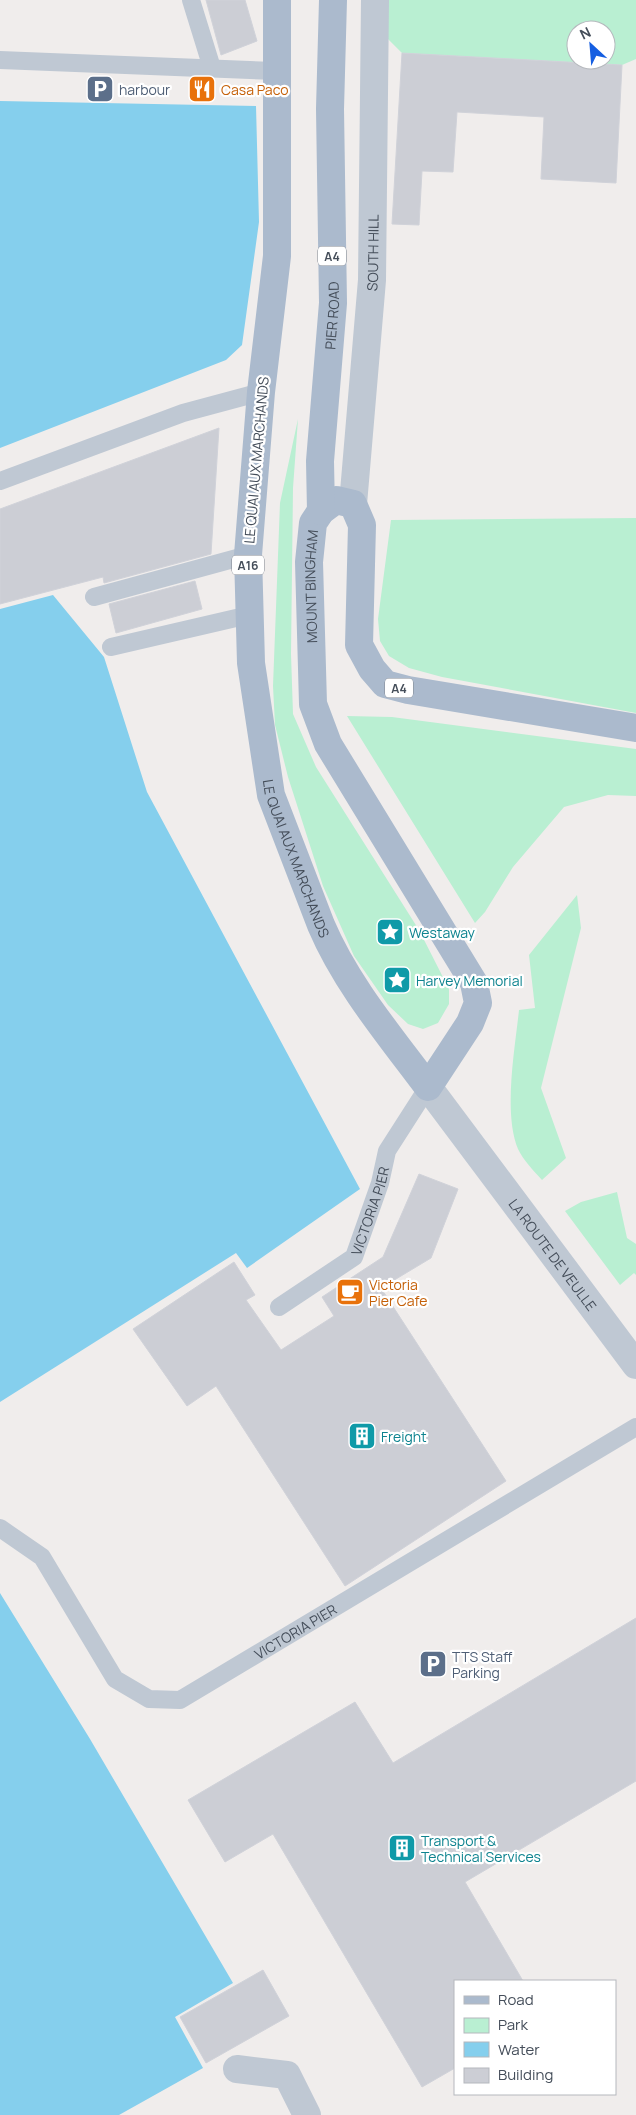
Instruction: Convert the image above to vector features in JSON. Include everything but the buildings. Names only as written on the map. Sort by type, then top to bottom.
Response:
[{"type":"main road","name":"LE QUAI AUX MARCHANDS","points":[[277,0],[275,71],[277,256],[260,392],[248,555],[251,663],[271,795],[329,944],[378,1021],[428,1087]]},
{"type":"main road","name":"PIER ROAD","points":[[321,511],[320,461],[333,303],[330,108],[333,0]]},
{"type":"main road","name":"MOUNT BINGHAM","points":[[353,504],[336,500],[321,511],[313,523],[310,562],[310,662],[313,704],[328,744],[474,983],[478,1003],[470,1023],[428,1087]]},
{"type":"main road","name":"A4","points":[[353,504],[362,524],[359,646],[372,669],[385,684],[408,690],[636,728]]},
{"type":"street","name":"SOUTH HILL","points":[[353,504],[372,280],[375,0]]},
{"type":"street","name":"LA ROUTE DE VEULLE","points":[[428,1087],[636,1365]]},
{"type":"street","points":[[238,2069],[287,2075],[307,2115]]},
{"type":"lane","points":[[191,0],[212,68]]},
{"type":"lane","points":[[0,60],[275,71]]},
{"type":"lane","points":[[0,481],[183,412],[260,392]]},
{"type":"lane","points":[[94,597],[248,555]]},
{"type":"lane","points":[[111,647],[249,615]]},
{"type":"lane","name":"VICTORIA PIER","points":[[279,1307],[354,1257],[380,1183],[387,1151],[428,1087]]},
{"type":"lane","name":"VICTORIA PIER","points":[[0,1528],[42,1557],[115,1678],[150,1699],[180,1700],[636,1427]]},
{"type":"green space","points":[[387,0],[636,0],[636,59],[622,65],[616,65],[616,20],[566,20],[566,62],[402,53],[388,39]]},
{"type":"green space","points":[[298,419],[293,488],[291,654],[293,714],[316,767],[419,930],[449,989],[449,1004],[438,1023],[423,1029],[408,1024],[388,1005],[354,956],[323,886],[288,777],[275,725],[273,686],[280,503]]},
{"type":"green space","points":[[636,518],[636,713],[442,677],[409,668],[389,656],[380,641],[378,619],[391,520]]},
{"type":"green space","points":[[347,716],[392,717],[636,749],[636,796],[608,795],[564,807],[513,867],[485,912],[475,923]]},
{"type":"green space","points":[[577,895],[581,928],[541,1088],[566,1158],[542,1180],[518,1149],[511,1117],[511,1080],[519,1010],[535,1008],[529,955]]},
{"type":"green space","points":[[617,1192],[627,1238],[636,1244],[636,1275],[634,1273],[620,1285],[565,1211],[581,1202]]},
{"type":"water","points":[[0,101],[256,106],[259,222],[242,345],[226,360],[0,448]]},
{"type":"water","points":[[53,595],[104,657],[147,792],[360,1189],[247,1268],[236,1253],[0,1402],[0,609]]},
{"type":"water","points":[[0,1593],[90,1739],[233,1983],[175,2017],[203,2068],[119,2115],[0,2115]]},
{"type":"place","name":"harbour","points":[[100,89]]},
{"type":"place","name":"Casa Paco","points":[[202,89]]},
{"type":"place","name":"Westaway","points":[[390,932]]},
{"type":"place","name":"Harvey Memorial","points":[[397,980]]},
{"type":"place","name":"Victoria Pier Cafe","points":[[350,1292]]},
{"type":"place","name":"Freight","points":[[362,1436]]},
{"type":"place","name":"TTS Staff Parking","points":[[433,1664]]},
{"type":"place","name":"Transport & Technical Services","points":[[402,1848]]}]
